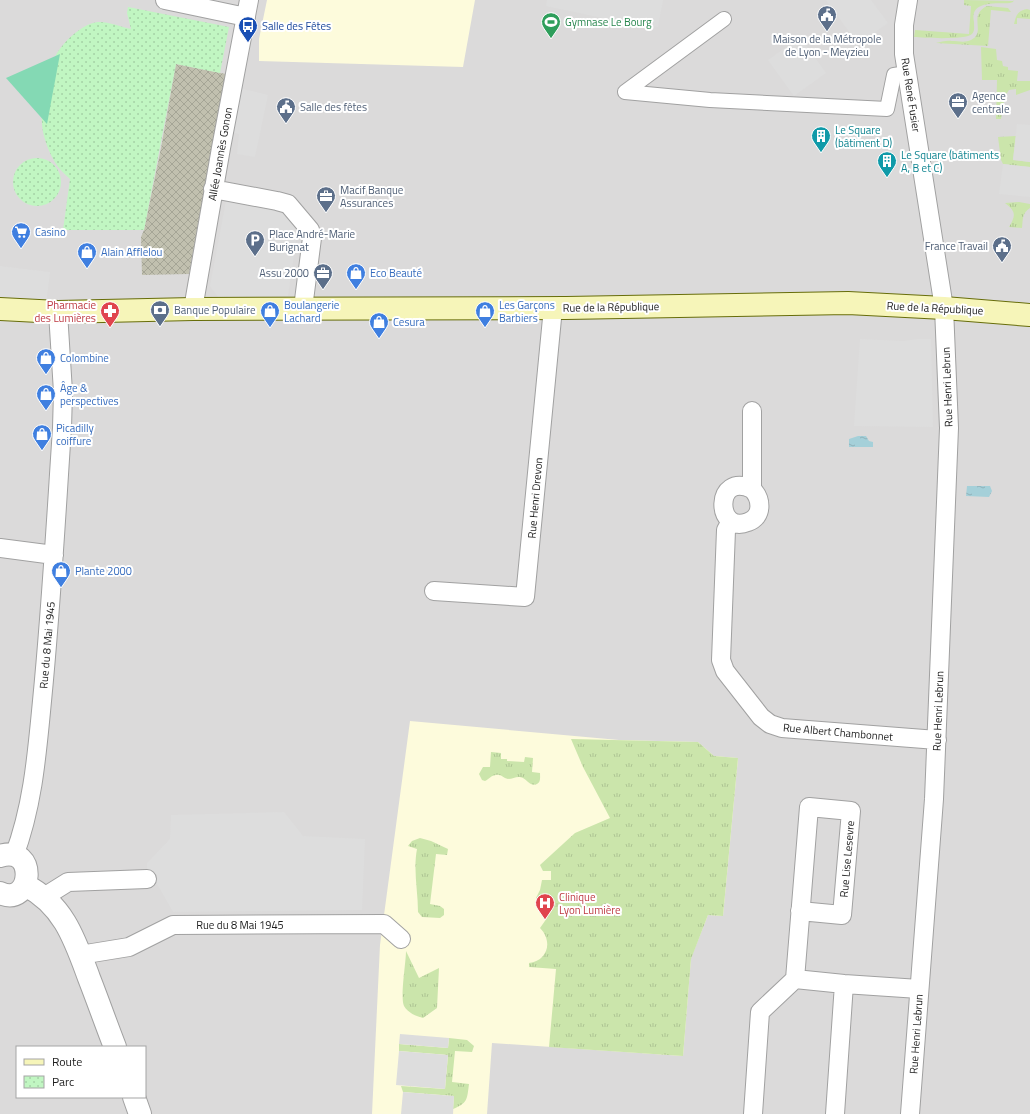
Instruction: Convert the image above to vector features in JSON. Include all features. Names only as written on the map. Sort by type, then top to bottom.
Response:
[{"type":"main road","name":"Rue de la République","points":[[0,309],[58,312],[303,308],[553,308],[848,303],[944,308],[1030,315]]},
{"type":"street","points":[[166,0],[248,9]]},
{"type":"street","name":"Rue René Fusier","points":[[908,0],[903,40],[944,308]]},
{"type":"street","name":"Allée Joannès Gonon","points":[[193,309],[235,67],[248,9]]},
{"type":"street","points":[[724,19],[625,92],[710,100],[887,109],[894,75],[907,72]]},
{"type":"street","points":[[213,189],[288,204],[310,230],[312,238],[303,308]]},
{"type":"street","name":"Rue Henri Drevon","points":[[434,591],[525,597],[553,308]]},
{"type":"street","name":"Rue Henri Lebrun","points":[[910,1114],[937,740],[949,428],[944,308]]},
{"type":"street","name":"Rue du 8 Mai 1945","points":[[25,885],[28,878],[28,871],[25,865],[20,859],[7,856],[22,831],[30,801],[35,771],[44,677],[62,428],[58,312]]},
{"type":"street","points":[[752,411],[752,490]]},
{"type":"street","points":[[735,487],[747,487],[752,490],[756,493],[760,504],[757,515],[753,520],[748,522],[737,523],[731,521],[724,512],[723,500],[726,494],[735,487]]},
{"type":"street","name":"Rue Albert Chambonnet","points":[[731,521],[726,530],[721,660],[725,671],[761,717],[770,724],[782,728],[937,740]]},
{"type":"street","points":[[0,548],[54,555]]},
{"type":"street","name":"Rue Lise Lesevre","points":[[795,979],[800,911],[809,807],[851,811],[842,915],[800,911]]},
{"type":"street","points":[[44,897],[68,882],[147,879]]},
{"type":"street","points":[[0,893],[10,895],[16,893],[25,885],[44,897],[64,919],[80,955],[115,1046]]},
{"type":"street","name":"Rue du 8 Mai 1945","points":[[80,955],[129,947],[173,925],[384,924],[400,939]]},
{"type":"street","points":[[752,1114],[760,1012],[795,979],[920,989]]},
{"type":"street","points":[[835,1114],[844,984]]},
{"type":"street","points":[[134,1098],[140,1114]]},
{"type":"shaded area","points":[[0,0],[1030,0],[1030,1114],[0,1114]]},
{"type":"shaded area","points":[[267,0],[475,0],[463,67],[259,61],[259,39]]},
{"type":"shaded area","points":[[547,0],[663,0],[658,27],[621,20],[617,21],[546,6]]},
{"type":"shaded area","points":[[826,0],[871,0],[888,23],[858,44]]},
{"type":"shaded area","points":[[800,37],[826,73],[794,96],[768,60]]},
{"type":"shaded area","points":[[176,64],[226,74],[189,274],[142,275],[141,237],[144,230],[161,148]]},
{"type":"shaded area","points":[[239,88],[268,95],[255,157],[237,154],[239,134],[231,132]]},
{"type":"shaded area","points":[[1017,124],[1030,125],[1030,162],[1013,160]]},
{"type":"shaded area","points":[[1003,164],[1030,167],[1030,197],[999,194]]},
{"type":"shaded area","name":"Place André-Marie Burignat","points":[[233,200],[276,209],[287,213],[298,228],[288,296],[218,297],[210,286],[226,201]]},
{"type":"shaded area","points":[[0,266],[50,272],[46,305],[0,299]]},
{"type":"shaded area","points":[[860,339],[904,341],[931,339],[933,427],[854,426]]},
{"type":"shaded area","name":"Clinique Lyon Lumière","points":[[410,721],[619,740],[698,742],[714,756],[738,758],[723,916],[708,915],[691,958],[683,1056],[492,1043],[487,1114],[372,1114],[380,945]]},
{"type":"shaded area","points":[[284,812],[303,836],[365,839],[362,910],[173,912],[157,884],[147,885],[147,863],[170,839],[171,815]]},
{"type":"shaded area","points":[[400,1034],[449,1038],[448,1048],[399,1044]]},
{"type":"shaded area","points":[[399,1051],[448,1055],[445,1089],[396,1085]]},
{"type":"shaded area","points":[[403,1092],[454,1096],[453,1114],[401,1114]]},
{"type":"green space","points":[[964,0],[1014,0],[1013,2],[1010,3],[985,5],[976,10],[974,15],[974,32],[968,36],[945,38],[914,37],[915,30],[969,34],[971,6],[964,5]]},
{"type":"green space","points":[[987,6],[1008,8],[1011,12],[991,10],[988,46],[936,43],[948,41],[964,42],[971,40],[977,33],[978,14]]},
{"type":"green space","points":[[128,7],[229,27],[220,73],[176,64],[144,230],[63,230],[70,179],[53,159],[42,128],[42,115],[47,79],[59,50],[68,39],[80,29],[92,23],[101,22],[131,29],[127,13]]},
{"type":"green space","points":[[1027,9],[1030,10],[1030,19],[1017,18],[1017,24],[1014,24],[1018,14]]},
{"type":"green space","points":[[981,47],[996,49],[997,60],[1002,61],[1003,66],[1008,67],[1008,70],[1018,71],[1017,81],[1030,81],[1030,90],[1016,95],[1016,89],[1009,90],[1005,96],[1001,119],[996,119],[997,80],[982,80]]},
{"type":"green space","points":[[60,54],[47,124],[6,78]]},
{"type":"green space","points":[[1016,136],[1013,160],[1030,162],[1030,167],[1003,164],[1001,160],[998,137]]},
{"type":"green space","points":[[32,158],[42,158],[51,162],[57,168],[61,177],[61,187],[57,196],[51,202],[42,206],[32,206],[23,202],[17,196],[13,187],[13,177],[17,168],[23,162]]},
{"type":"green space","points":[[1019,202],[1030,204],[1030,208],[1023,216],[1022,228],[1009,227],[1013,220],[1014,214],[1005,203]]},
{"type":"green space","points":[[571,739],[698,742],[714,756],[738,758],[723,916],[708,915],[691,959],[683,1056],[549,1047],[556,969],[529,967],[529,963],[541,959],[546,950],[547,944],[544,933],[540,928],[547,918],[547,909],[536,898],[540,890],[542,880],[551,880],[551,871],[543,871],[540,865],[575,833],[610,818],[583,767]]},
{"type":"green space","points":[[491,752],[501,753],[501,759],[507,759],[507,761],[524,762],[525,757],[533,758],[532,772],[540,773],[539,782],[533,785],[521,777],[508,779],[498,775],[485,781],[482,780],[479,774],[483,767],[490,767]]},
{"type":"green space","points":[[420,838],[431,841],[448,849],[447,855],[436,854],[430,904],[440,906],[444,909],[444,915],[440,918],[422,917],[418,912],[416,873],[417,849],[408,846],[412,841]]},
{"type":"green space","points":[[406,951],[419,978],[439,968],[437,1008],[423,1018],[410,1012],[404,1006],[403,988]]},
{"type":"green space","points":[[449,1038],[467,1040],[474,1046],[472,1052],[455,1051],[452,1082],[469,1084],[466,1100],[462,1105],[453,1109],[454,1096],[403,1092],[401,1086],[445,1089],[448,1055],[399,1051],[399,1044],[448,1048]]},
{"type":"water","points":[[858,436],[866,436],[869,441],[873,442],[873,447],[849,447],[849,439]]},
{"type":"water","points":[[967,486],[990,486],[992,491],[989,497],[966,496]]},
{"type":"place","name":"Maison de la Métropole de Lyon - Meyzieu","points":[[827,32]]},
{"type":"place","name":"Gymnase Le Bourg","points":[[551,39]]},
{"type":"place","name":"Salle des Fêtes","points":[[248,43]]},
{"type":"place","name":"Agence centrale","points":[[958,119]]},
{"type":"place","name":"Salle des fêtes","points":[[286,124]]},
{"type":"place","name":"Le Square (bâtiment D)","points":[[821,153]]},
{"type":"place","name":"Le Square (bâtiments A, B et C)","points":[[887,178]]},
{"type":"place","name":"Macif Banque Assurances","points":[[326,213]]},
{"type":"place","name":"Casino","points":[[21,249]]},
{"type":"place","name":"Place André-Marie Burignat","points":[[255,257]]},
{"type":"place","name":"France Travail","points":[[1002,263]]},
{"type":"place","name":"Alain Afflelou","points":[[87,269]]},
{"type":"place","name":"Assu 2000","points":[[323,290]]},
{"type":"place","name":"Eco Beauté","points":[[356,290]]},
{"type":"place","name":"Banque Populaire","points":[[160,327]]},
{"type":"place","name":"Pharmacie des Lumières","points":[[110,328]]},
{"type":"place","name":"Boulangerie Lachard","points":[[270,328]]},
{"type":"place","name":"Les Garçons Barbiers","points":[[485,328]]},
{"type":"place","name":"Cesura","points":[[379,339]]},
{"type":"place","name":"Colombine","points":[[46,375]]},
{"type":"place","name":"Âge & perspectives","points":[[46,411]]},
{"type":"place","name":"Picadilly coiffure","points":[[42,451]]},
{"type":"place","name":"Plante 2000","points":[[61,588]]},
{"type":"place","name":"Clinique Lyon Lumière","points":[[545,920]]}]
